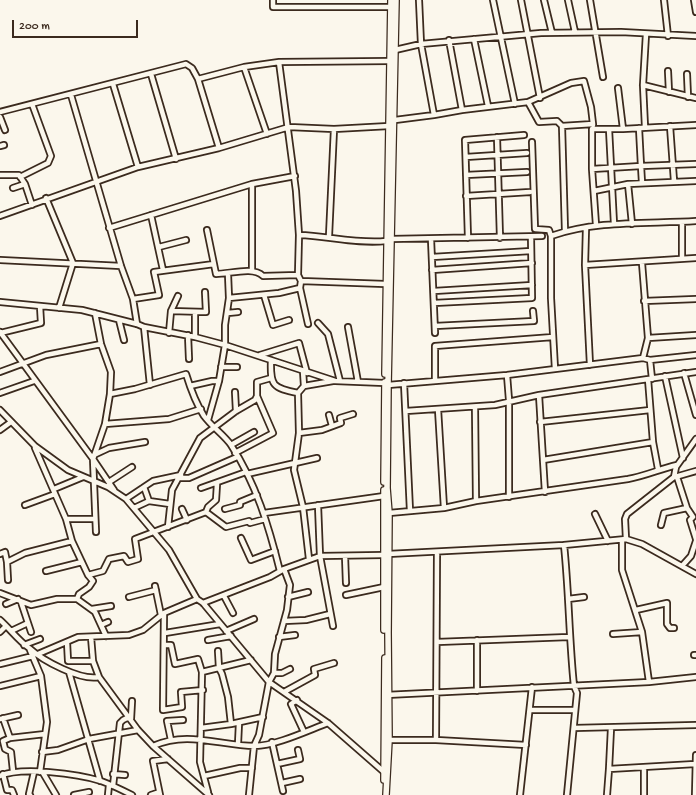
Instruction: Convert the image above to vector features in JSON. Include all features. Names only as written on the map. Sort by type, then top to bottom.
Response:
[{"type":"main road","points":[[389,240],[391,0]]},
{"type":"main road","points":[[386,795],[389,740],[384,587],[389,513],[387,488],[388,272],[395,120],[396,0]]},
{"type":"main road","points":[[383,795],[387,695],[384,496],[387,384],[385,284],[388,272]]},
{"type":"street","points":[[273,0],[273,7],[391,7]]},
{"type":"street","points":[[419,0],[421,44],[434,115]]},
{"type":"street","points":[[493,0],[515,104]]},
{"type":"street","points":[[521,0],[540,98]]},
{"type":"street","points":[[544,0],[552,33]]},
{"type":"street","points":[[568,0],[575,32]]},
{"type":"street","points":[[590,0],[603,77]]},
{"type":"street","points":[[664,0],[668,36]]},
{"type":"street","points":[[694,0],[696,11]]},
{"type":"street","points":[[396,50],[421,44],[449,40],[528,34],[621,32],[668,36],[696,36]]},
{"type":"street","points":[[645,127],[643,85],[646,34]]},
{"type":"street","points":[[474,39],[488,106]]},
{"type":"street","points":[[449,40],[462,110]]},
{"type":"street","points":[[198,79],[244,67],[280,62],[390,61]]},
{"type":"street","points":[[280,62],[295,176],[299,235],[298,275],[301,281],[300,288],[308,324]]},
{"type":"street","points":[[0,112],[71,95],[186,64],[192,68],[198,79],[219,148]]},
{"type":"street","points":[[244,67],[267,134]]},
{"type":"street","points":[[668,71],[669,92]]},
{"type":"street","points":[[151,74],[176,159]]},
{"type":"street","points":[[687,74],[688,97]]},
{"type":"street","points":[[395,120],[488,106],[528,102],[571,84],[584,81],[591,107],[593,126],[592,170],[596,225]]},
{"type":"street","points":[[113,84],[138,167]]},
{"type":"street","points":[[643,85],[696,98]]},
{"type":"street","points":[[618,88],[623,129]]},
{"type":"street","points":[[71,95],[109,228],[133,299],[137,324]]},
{"type":"street","points":[[528,102],[539,122],[557,121],[562,126],[565,231]]},
{"type":"street","points":[[20,177],[48,163],[51,156],[32,104]]},
{"type":"street","points":[[0,117],[5,130]]},
{"type":"street","points":[[0,216],[46,198],[138,167],[219,148],[289,127],[334,129],[389,126]]},
{"type":"street","points":[[562,126],[593,126],[623,129],[696,126]]},
{"type":"street","points":[[670,126],[674,181]]},
{"type":"street","points":[[610,128],[610,168],[614,224]]},
{"type":"street","points":[[639,128],[642,183]]},
{"type":"street","points":[[329,236],[334,129]]},
{"type":"street","points":[[468,238],[465,140],[524,135]]},
{"type":"street","points":[[497,137],[500,238]]},
{"type":"street","points":[[532,142],[535,229],[549,230],[552,236],[551,298],[555,369]]},
{"type":"street","points":[[466,157],[527,154]]},
{"type":"street","points":[[592,170],[673,164],[696,164]]},
{"type":"street","points":[[466,175],[527,172]]},
{"type":"street","points":[[0,175],[16,173],[25,184],[32,204]]},
{"type":"street","points":[[109,228],[252,184],[295,176]]},
{"type":"street","points":[[594,191],[628,184],[696,181]]},
{"type":"street","points":[[13,188],[25,184]]},
{"type":"street","points":[[252,184],[252,271]]},
{"type":"street","points":[[628,184],[632,224]]},
{"type":"street","points":[[466,196],[530,192]]},
{"type":"street","points":[[46,198],[73,263],[59,308]]},
{"type":"street","points":[[151,215],[163,270]]},
{"type":"street","points":[[552,236],[565,231],[596,225],[696,221]]},
{"type":"street","points":[[682,222],[682,258]]},
{"type":"street","points":[[586,228],[585,265],[590,365]]},
{"type":"street","points":[[207,230],[216,274],[252,271],[259,272],[263,276],[298,275]]},
{"type":"street","points":[[299,235],[329,236],[370,242],[389,240],[542,236]]},
{"type":"street","points":[[434,303],[532,298],[531,236]]},
{"type":"street","points":[[431,239],[435,333]]},
{"type":"street","points":[[159,247],[186,240]]},
{"type":"street","points":[[432,257],[531,251]]},
{"type":"street","points":[[585,265],[642,263],[682,258],[696,258]]},
{"type":"street","points":[[0,260],[121,266]]},
{"type":"street","points":[[432,270],[532,262]]},
{"type":"street","points":[[642,263],[648,338],[643,358]]},
{"type":"street","points":[[133,299],[159,295],[154,272],[214,264]]},
{"type":"street","points":[[208,420],[225,345],[225,325],[228,313],[229,298],[228,274]]},
{"type":"street","points":[[301,281],[385,284]]},
{"type":"street","points":[[434,290],[532,285]]},
{"type":"street","points":[[229,298],[264,295],[300,288]]},
{"type":"street","points":[[171,311],[206,312],[206,292]]},
{"type":"street","points":[[264,295],[273,325],[289,320]]},
{"type":"street","points":[[170,333],[171,311],[178,296]]},
{"type":"street","points":[[644,301],[696,298]]},
{"type":"street","points":[[0,302],[95,313],[170,333],[195,336],[260,355],[305,372],[337,381]]},
{"type":"street","points":[[40,306],[41,323],[0,332],[34,381],[94,457],[115,492]]},
{"type":"street","points":[[435,326],[534,321],[533,311]]},
{"type":"street","points":[[195,312],[195,336]]},
{"type":"street","points":[[228,313],[238,312]]},
{"type":"street","points":[[95,313],[101,344],[111,372],[110,394],[105,424],[94,457],[93,480],[96,532]]},
{"type":"street","points":[[119,320],[124,340]]},
{"type":"street","points":[[318,323],[328,334],[337,381]]},
{"type":"street","points":[[144,327],[150,385]]},
{"type":"street","points":[[348,327],[358,382]]},
{"type":"street","points":[[188,335],[189,359]]},
{"type":"street","points":[[648,338],[696,335]]},
{"type":"street","points":[[435,381],[435,346],[553,337]]},
{"type":"street","points":[[260,355],[298,343],[305,372],[304,386],[298,393],[299,434],[294,470],[303,507],[309,559]]},
{"type":"street","points":[[0,372],[46,354],[101,344]]},
{"type":"street","points":[[304,386],[337,381],[387,384],[435,381],[507,375],[643,358],[650,360],[696,355]]},
{"type":"street","points":[[271,360],[271,378],[277,388],[298,393]]},
{"type":"street","points":[[650,360],[650,410],[653,442],[658,469]]},
{"type":"street","points":[[221,367],[237,367]]},
{"type":"street","points":[[406,411],[495,405],[509,400],[539,395],[696,372]]},
{"type":"street","points":[[684,373],[696,416]]},
{"type":"street","points":[[110,394],[150,385],[186,374],[204,416],[231,445],[247,473],[264,513],[282,570],[290,586],[284,621],[279,637],[274,673],[269,682],[259,735],[254,746],[249,795]]},
{"type":"street","points":[[507,375],[509,400],[509,497]]},
{"type":"street","points":[[665,376],[683,458]]},
{"type":"street","points":[[126,499],[153,481],[179,476],[189,478],[236,455],[273,433],[257,396],[257,382],[271,378]]},
{"type":"street","points":[[0,393],[34,381]]},
{"type":"street","points":[[190,386],[218,381]]},
{"type":"street","points":[[404,383],[410,511]]},
{"type":"street","points":[[235,392],[236,412]]},
{"type":"street","points":[[539,395],[545,492]]},
{"type":"street","points":[[168,526],[172,490],[200,438],[255,400],[257,396]]},
{"type":"street","points":[[475,407],[476,501]]},
{"type":"street","points":[[105,424],[169,419],[201,409]]},
{"type":"street","points":[[438,409],[444,508]]},
{"type":"street","points":[[0,410],[35,446],[68,470],[93,480],[126,499],[169,550],[197,599],[231,636],[269,682],[328,723],[384,772]]},
{"type":"street","points":[[540,422],[650,410]]},
{"type":"street","points":[[329,414],[332,426]]},
{"type":"street","points":[[299,434],[322,430],[341,423],[340,418],[353,414]]},
{"type":"street","points":[[0,430],[11,422]]},
{"type":"street","points":[[231,445],[246,435],[254,432]]},
{"type":"street","points":[[246,435],[250,446]]},
{"type":"street","points":[[693,517],[687,508],[674,472],[696,439]]},
{"type":"street","points":[[94,457],[109,448],[145,442]]},
{"type":"street","points":[[543,460],[653,442]]},
{"type":"street","points":[[35,446],[66,519],[72,541],[88,575],[93,581],[79,594],[77,599]]},
{"type":"street","points":[[201,488],[247,473],[317,458]]},
{"type":"street","points":[[389,513],[444,508],[476,501],[545,492],[642,476],[658,469],[678,465]]},
{"type":"street","points":[[110,482],[132,467]]},
{"type":"street","points":[[649,682],[642,632],[622,570],[625,519],[627,514],[675,477],[696,471]]},
{"type":"street","points":[[25,505],[55,492],[83,477]]},
{"type":"street","points":[[88,575],[103,571],[109,559],[124,556],[128,562],[138,559],[134,539],[206,512],[208,507],[216,500],[217,484]]},
{"type":"street","points":[[144,487],[149,500]]},
{"type":"street","points":[[225,509],[240,505],[240,502],[257,495]]},
{"type":"street","points":[[264,513],[384,496]]},
{"type":"street","points":[[134,508],[149,500],[170,504]]},
{"type":"street","points":[[318,505],[320,556],[333,626]]},
{"type":"street","points":[[661,525],[664,514],[687,508]]},
{"type":"street","points":[[182,509],[187,520]]},
{"type":"street","points":[[682,566],[692,556],[696,540],[690,520],[696,510]]},
{"type":"street","points":[[206,512],[226,527],[249,521],[250,523],[265,519]]},
{"type":"street","points":[[595,514],[608,541]]},
{"type":"street","points":[[66,519],[95,519]]},
{"type":"street","points":[[241,538],[251,560],[275,551]]},
{"type":"street","points":[[203,604],[270,577],[282,570],[320,556],[438,553],[463,550],[564,545],[624,540],[642,544],[696,574]]},
{"type":"street","points":[[7,562],[25,553],[72,541]]},
{"type":"street","points":[[564,545],[569,593],[569,637],[574,686],[577,693],[567,795]]},
{"type":"street","points":[[0,554],[5,552],[8,580]]},
{"type":"street","points":[[436,740],[438,553]]},
{"type":"street","points":[[344,556],[346,583]]},
{"type":"street","points":[[46,571],[82,562]]},
{"type":"street","points":[[346,595],[384,587]]},
{"type":"street","points":[[129,597],[155,588],[163,614],[165,633],[162,669],[163,710],[182,707],[181,692],[203,690]]},
{"type":"street","points":[[288,597],[308,592]]},
{"type":"street","points":[[0,593],[31,605],[57,599],[77,599],[95,612],[106,636]]},
{"type":"street","points":[[224,596],[233,613]]},
{"type":"street","points":[[568,599],[584,597]]},
{"type":"street","points":[[0,664],[36,655],[78,637],[129,635],[143,630],[163,614],[197,599]]},
{"type":"street","points":[[6,604],[19,601]]},
{"type":"street","points":[[19,601],[31,632]]},
{"type":"street","points":[[636,610],[667,603],[667,624],[670,628],[674,628]]},
{"type":"street","points":[[92,609],[111,606]]},
{"type":"street","points":[[284,621],[306,620],[330,614]]},
{"type":"street","points":[[0,620],[36,655],[69,672],[99,678]]},
{"type":"street","points":[[226,631],[254,620]]},
{"type":"street","points":[[11,631],[28,622]]},
{"type":"street","points":[[101,625],[108,622]]},
{"type":"street","points":[[165,633],[220,624]]},
{"type":"street","points":[[0,632],[6,626]]},
{"type":"street","points":[[613,634],[642,632]]},
{"type":"street","points":[[279,637],[295,635]]},
{"type":"street","points":[[208,640],[231,636]]},
{"type":"street","points":[[91,637],[93,661],[99,678],[138,730],[153,746],[209,794]]},
{"type":"street","points":[[437,642],[569,637]]},
{"type":"street","points":[[24,645],[40,639]]},
{"type":"street","points":[[477,640],[477,691]]},
{"type":"street","points":[[67,642],[68,661],[93,661]]},
{"type":"street","points":[[165,645],[171,645],[175,664],[198,659],[202,672],[203,690],[200,762],[209,794]]},
{"type":"street","points":[[218,651],[219,668],[228,697],[231,724]]},
{"type":"street","points":[[36,655],[41,676],[47,722],[44,734],[41,773],[56,795]]},
{"type":"street","points":[[202,672],[250,660]]},
{"type":"street","points":[[284,692],[315,675],[314,669],[334,663]]},
{"type":"street","points":[[274,673],[282,673],[290,669]]},
{"type":"street","points":[[69,672],[100,781]]},
{"type":"street","points":[[0,686],[41,676]]},
{"type":"street","points":[[387,695],[649,682],[696,677]]},
{"type":"street","points":[[520,795],[532,687]]},
{"type":"street","points":[[297,700],[291,704],[304,732]]},
{"type":"street","points":[[130,718],[132,701]]},
{"type":"street","points":[[530,710],[575,710]]},
{"type":"street","points":[[10,738],[2,719],[18,715]]},
{"type":"street","points":[[201,728],[239,723],[262,717]]},
{"type":"street","points":[[108,795],[113,774],[120,723],[123,720],[130,718]]},
{"type":"street","points":[[171,740],[167,721],[183,720]]},
{"type":"street","points":[[238,744],[239,723]]},
{"type":"street","points":[[153,746],[171,740],[201,739],[254,746],[272,742],[328,723]]},
{"type":"street","points":[[574,728],[696,725]]},
{"type":"street","points":[[607,795],[611,728]]},
{"type":"street","points":[[42,752],[58,750],[89,739],[138,730]]},
{"type":"street","points":[[13,772],[11,752],[5,749],[3,741],[10,738],[44,734]]},
{"type":"street","points":[[389,740],[436,740],[526,745]]},
{"type":"street","points":[[272,742],[283,791]]},
{"type":"street","points":[[277,764],[300,759],[298,750]]},
{"type":"street","points":[[695,795],[696,755]]},
{"type":"street","points":[[151,795],[156,793],[159,795],[153,761],[168,758]]},
{"type":"street","points":[[609,769],[695,764]]},
{"type":"street","points":[[644,767],[644,795]]},
{"type":"street","points":[[204,776],[240,768],[252,768]]},
{"type":"street","points":[[14,795],[12,790],[7,790],[1,775],[13,772],[63,774],[100,781],[132,795]]},
{"type":"street","points":[[28,795],[34,772]]},
{"type":"street","points":[[113,774],[125,775]]},
{"type":"street","points":[[282,783],[300,779]]},
{"type":"street","points":[[74,795],[89,792]]}]
